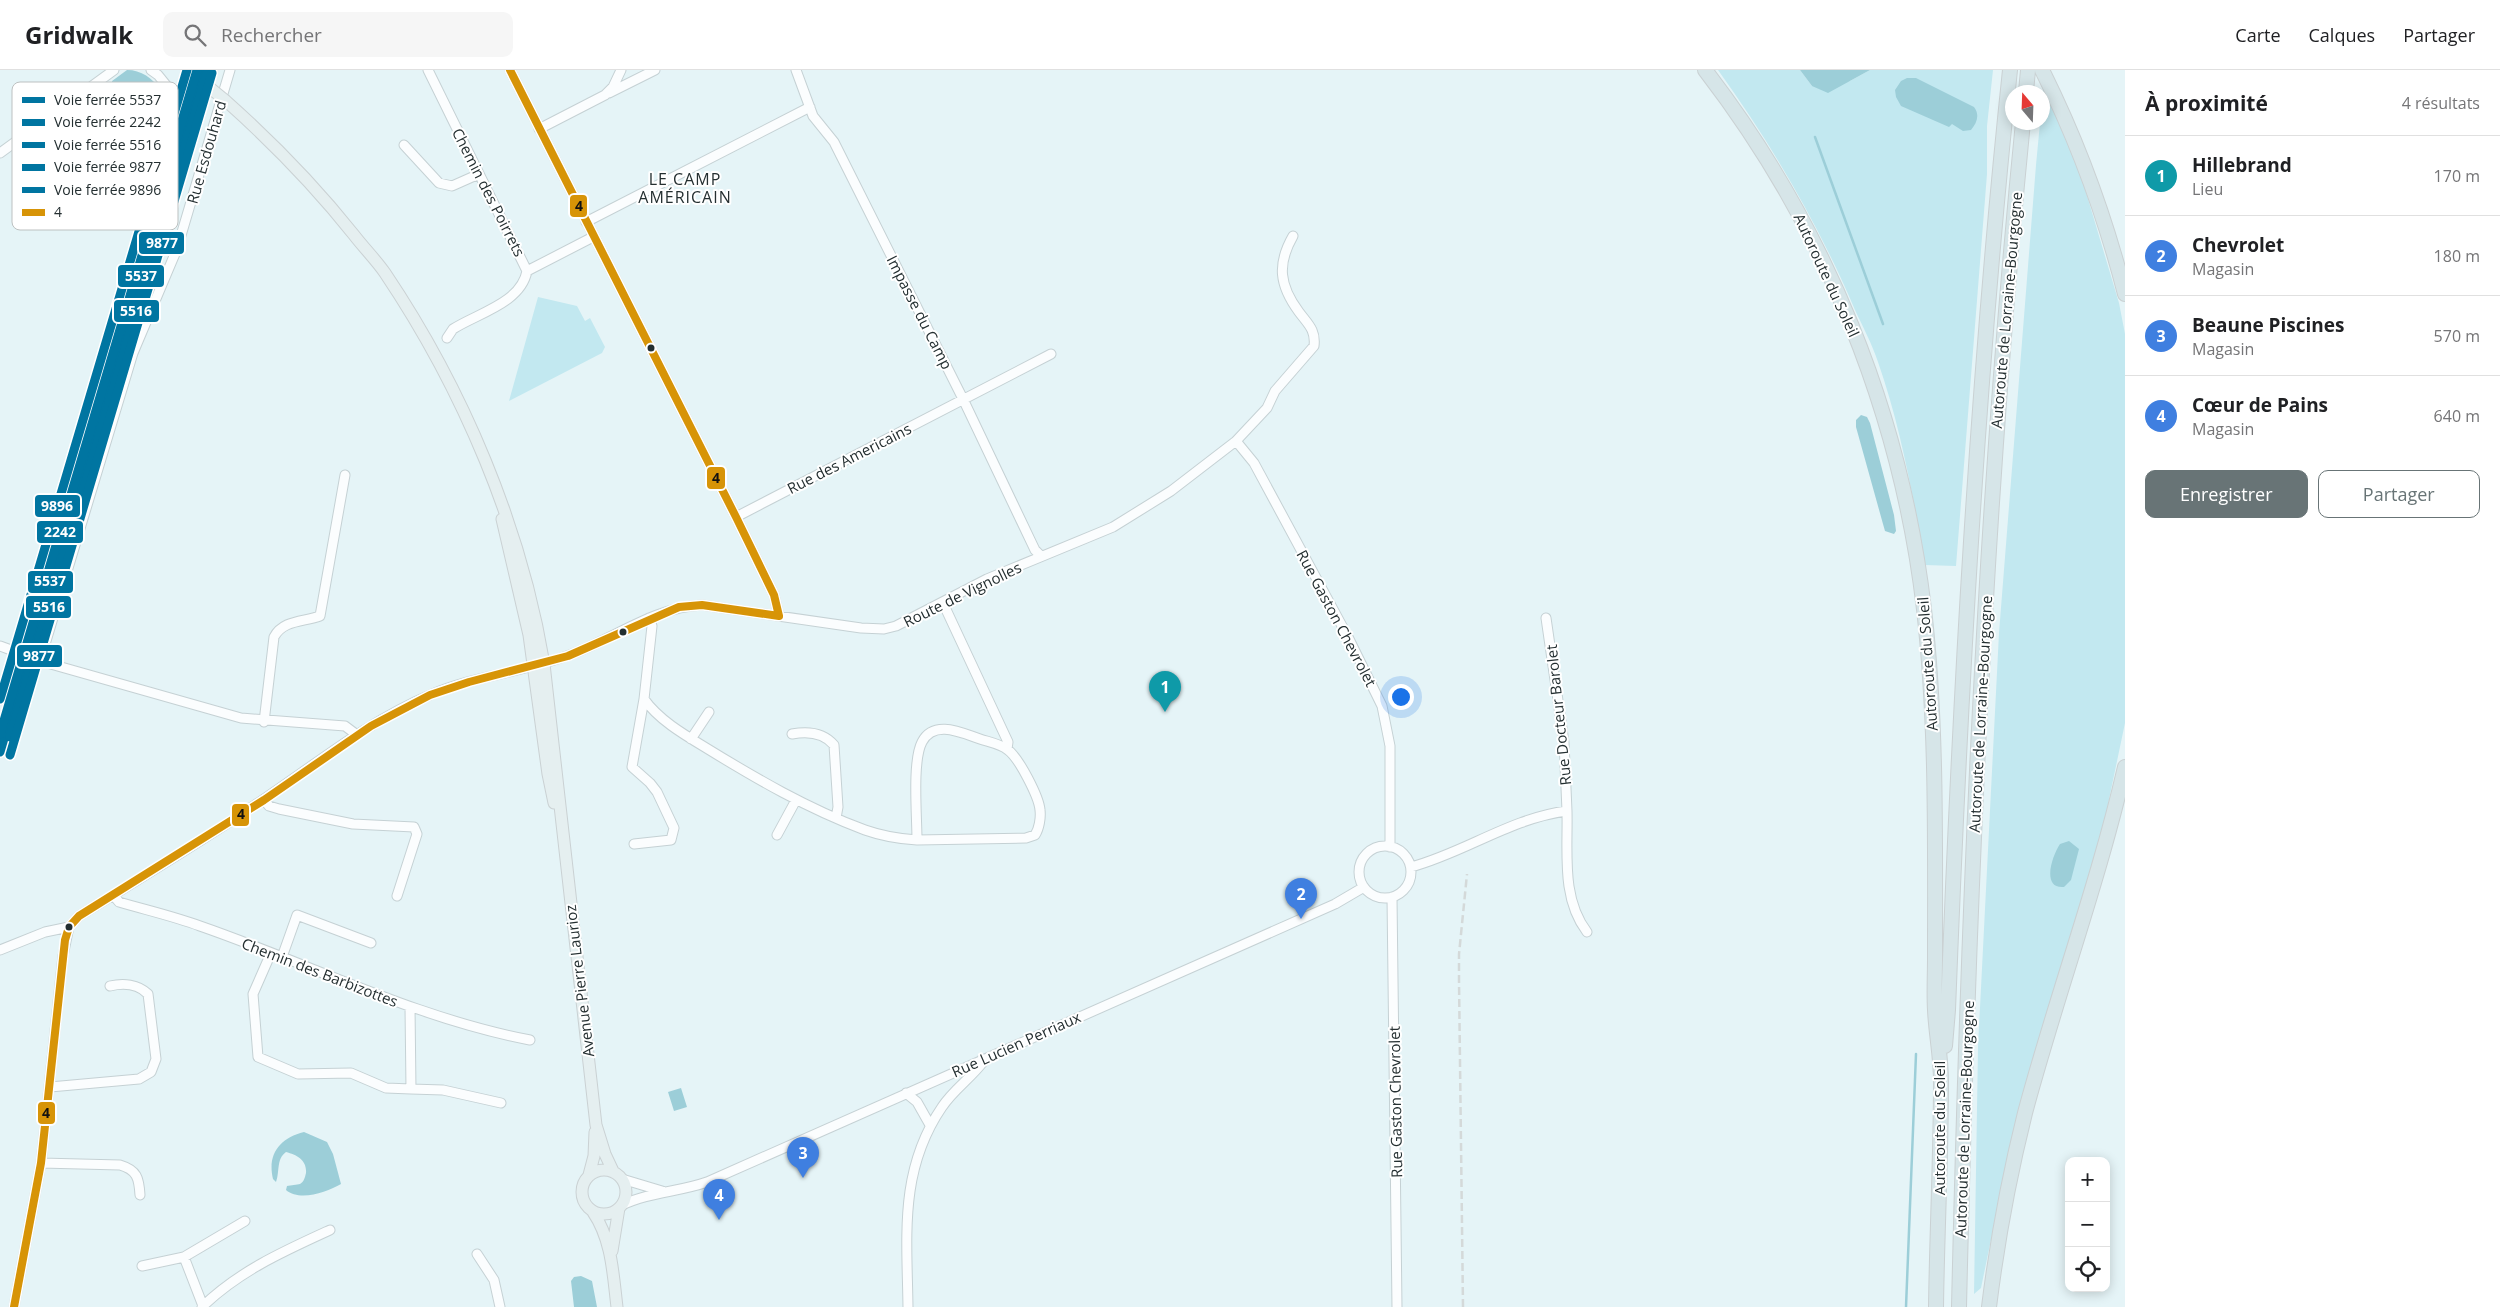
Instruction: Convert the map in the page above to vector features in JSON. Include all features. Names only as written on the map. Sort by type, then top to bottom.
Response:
[{"type":"highway","name":"Autoroute du Soleil","points":[[1705,70],[1768,161],[1830,274],[1872,378],[1900,477],[1920,579],[1929,666],[1934,787],[1935,1010],[1941,1077],[1936,1307]]},
{"type":"highway","name":"Autoroute de Lorraine-Bourgogne","points":[[1941,1077],[1948,1010],[1963,667],[1975,456],[2010,70]]},
{"type":"highway","points":[[2027,85],[2028,70]]},
{"type":"highway","points":[[2042,70],[2056,98],[2097,198],[2125,294]]},
{"type":"highway","name":"Autoroute de Lorraine-Bourgogne","points":[[1959,1307],[1968,975],[1982,658],[1999,389],[2022,130]]},
{"type":"highway","points":[[1989,1307],[2006,1200],[2025,1114],[2099,867],[2125,767]]},
{"type":"main road","name":"Avenue Pierre Laurioz","points":[[188,70],[226,101],[302,174],[384,272],[432,352],[465,416],[510,522],[520,556],[558,773],[562,837],[596,1125],[594,1156],[589,1175]]},
{"type":"main road","name":"Avenue Pierre Laurioz","points":[[596,1125],[605,1154],[618,1175]]},
{"type":"main road","points":[[611,1255],[626,1192],[618,1175],[596,1171],[589,1175],[582,1185],[582,1196],[584,1202],[593,1212],[601,1226],[611,1255],[617,1307]]},
{"type":"main road","points":[[593,1212],[606,1214],[621,1207]]},
{"type":"street","points":[[98,82],[114,70]]},
{"type":"street","points":[[151,70],[164,82]]},
{"type":"street","name":"Rue Esdouhard","points":[[230,70],[177,249],[133,353],[40,660],[241,718],[264,722]]},
{"type":"street","name":"Chemin des Poirrets","points":[[428,70],[527,271],[523,285],[512,297],[453,329],[447,338]]},
{"type":"street","points":[[510,70],[736,517],[774,595],[779,616]]},
{"type":"street","points":[[605,95],[613,87],[621,70]]},
{"type":"street","points":[[539,129],[655,70]]},
{"type":"street","name":"Impasse du Camp","points":[[796,70],[812,116],[834,142],[963,399],[1035,550],[1041,556]]},
{"type":"street","points":[[586,222],[810,107]]},
{"type":"street","points":[[0,153],[12,144]]},
{"type":"street","points":[[404,145],[434,179],[445,185],[459,184],[479,174]]},
{"type":"street","name":"Route de Vignolles","points":[[0,950],[45,932],[69,927],[79,916],[114,896],[264,800],[357,735],[436,692],[539,665],[575,653],[649,618],[679,607],[702,606],[862,628],[896,626],[987,579],[1090,537],[1128,518],[1184,482],[1233,443],[1267,408],[1275,391],[1314,346],[1315,338],[1312,327],[1298,311],[1287,291],[1282,270],[1281,261],[1293,236]]},
{"type":"street","points":[[527,271],[593,237]]},
{"type":"street","name":"Rue des Americains","points":[[736,517],[1051,354]]},
{"type":"street","name":"Rue Gaston Chevrolet","points":[[1233,443],[1254,463],[1348,637],[1382,706],[1390,746],[1390,847]]},
{"type":"street","points":[[345,475],[320,616],[294,622],[278,630],[274,637],[264,722],[345,726],[357,735]]},
{"type":"street","points":[[943,603],[1008,742],[1007,749]]},
{"type":"street","points":[[634,844],[671,840],[675,833],[657,792],[650,782],[632,767],[644,699],[652,626],[649,618]]},
{"type":"street","name":"Rue Docteur Barolet","points":[[1546,618],[1564,742],[1569,889],[1575,916],[1587,932]]},
{"type":"street","points":[[0,646],[11,650]]},
{"type":"street","points":[[644,699],[659,715],[691,738],[796,800],[867,831],[902,839],[917,840],[1026,838],[1035,835],[1041,817],[1040,809],[1020,765],[1007,749],[957,731],[940,729],[928,734],[921,744],[917,760],[917,840]]},
{"type":"street","points":[[691,738],[709,712]]},
{"type":"street","points":[[792,734],[805,732],[825,736],[834,745],[838,807],[836,818]]},
{"type":"street","points":[[264,800],[269,806],[280,810],[353,824],[414,827],[417,834],[397,896]]},
{"type":"street","points":[[777,835],[796,800]]},
{"type":"street","points":[[1410,868],[1430,862],[1523,822],[1567,811]]},
{"type":"street","points":[[1381,847],[1390,847],[1403,854],[1410,868],[1409,883],[1405,889],[1392,897],[1376,897],[1364,887],[1359,871],[1366,855],[1381,847]]},
{"type":"street","name":"Rue Lucien Perriaux","points":[[621,1207],[641,1198],[689,1188],[707,1182],[1335,904],[1364,887]]},
{"type":"street","name":"Chemin des Barbizottes","points":[[114,896],[119,902],[199,925],[410,1007],[491,1032],[530,1040]]},
{"type":"street","name":"Rue Gaston Chevrolet","points":[[1392,897],[1397,1307]]},
{"type":"street","points":[[282,957],[298,915],[371,943]]},
{"type":"street","points":[[14,1307],[42,1164],[65,940],[69,927]]},
{"type":"street","points":[[270,953],[253,994],[258,1058],[298,1074],[351,1073],[386,1088],[443,1090],[501,1103]]},
{"type":"street","points":[[50,1087],[139,1079],[151,1072],[156,1059],[148,994],[142,989],[124,983],[110,986]]},
{"type":"street","points":[[410,1007],[411,1089]]},
{"type":"street","points":[[908,1307],[908,1195],[918,1155],[930,1125],[958,1087],[980,1067],[983,1062],[982,1059]]},
{"type":"street","points":[[906,1093],[917,1102],[930,1125]]},
{"type":"street","points":[[42,1164],[120,1165],[131,1168],[137,1174],[140,1195]]},
{"type":"street","name":"Rue Lucien Perriaux","points":[[618,1175],[664,1192]]},
{"type":"street","points":[[142,1266],[184,1257],[244,1221]]},
{"type":"street","points":[[184,1257],[202,1307],[233,1281],[261,1263],[330,1230]]},
{"type":"street","points":[[478,1254],[494,1280],[500,1307]]},
{"type":"shaded area","points":[[127,70],[132,70],[142,73],[154,82],[112,82]]},
{"type":"shaded area","points":[[1718,70],[1800,70],[1812,86],[1850,81],[1870,70],[1993,70],[1987,126],[1987,174],[1956,566],[1925,565],[1900,437],[1873,349],[1810,216],[1776,156]]},
{"type":"shaded area","points":[[1800,70],[1870,70],[1828,93],[1812,86]]},
{"type":"shaded area","points":[[1907,78],[1916,78],[1974,107],[1977,116],[1971,130],[1963,131],[1952,124],[1949,127],[1901,106],[1896,97],[1895,90],[1901,81]]},
{"type":"shaded area","points":[[2050,103],[2077,162],[2119,303],[2125,334],[2125,723],[2103,828],[2059,979],[2000,1196],[1981,1288],[1974,1294],[1978,1047],[1999,633],[2039,130],[2050,130]]},
{"type":"shaded area","points":[[538,297],[577,306],[585,321],[590,318],[605,347],[602,353],[509,401]]},
{"type":"shaded area","points":[[1861,415],[1867,417],[1870,423],[1894,515],[1896,531],[1894,534],[1885,531],[1856,427],[1856,420]]},
{"type":"shaded area","points":[[2069,841],[2079,849],[2071,880],[2064,887],[2057,886],[2053,883],[2051,877],[2052,863],[2060,844]]},
{"type":"shaded area","points":[[681,1088],[687,1107],[674,1111],[668,1092]]},
{"type":"shaded area","points":[[304,1132],[327,1142],[333,1154],[341,1184],[314,1194],[292,1194],[286,1190],[287,1186],[301,1183],[305,1178],[306,1168],[303,1161],[286,1152],[279,1162],[276,1182],[273,1179],[272,1162],[277,1148],[288,1138]]},
{"type":"shaded area","points":[[581,1276],[592,1281],[597,1307],[574,1307],[571,1281],[574,1277]]},
{"type":"waterway","points":[[1815,137],[1883,324]]},
{"type":"waterway","points":[[1906,1307],[1916,1054]]},
{"type":"railway","points":[[0,754],[3,743]]},
{"type":"railway","points":[[1463,1307],[1459,954],[1467,874]]},
{"type":"rail line","name":"9896","points":[[178,100],[187,70]]},
{"type":"rail line","name":"2242","points":[[178,134],[197,70]]},
{"type":"rail line","name":"5537","points":[[178,151],[202,70]]},
{"type":"rail line","name":"5516","points":[[178,171],[207,73]]},
{"type":"rail line","name":"9877","points":[[178,188],[212,73]]},
{"type":"rail line","name":"9896","points":[[0,699],[139,230]]},
{"type":"rail line","name":"2242","points":[[0,734],[150,230]]},
{"type":"rail line","name":"5537","points":[[0,752],[155,230]]},
{"type":"rail line","name":"5516","points":[[10,737],[160,230]]},
{"type":"rail line","name":"9877","points":[[10,755],[165,230]]},
{"type":"transit line","name":"4","points":[[510,70],[736,517],[774,595],[779,616]]},
{"type":"transit line","name":"4","points":[[14,1307],[41,1163],[65,940],[69,927],[79,916],[264,800],[371,726],[430,695],[469,682],[568,656],[679,607],[702,605],[779,616]]},
{"type":"place","name":"Hillebrand","points":[[1165,712]]},
{"type":"place","name":"Chevrolet","points":[[1301,919]]},
{"type":"place","name":"Beaune Piscines","points":[[803,1178]]},
{"type":"place","name":"Cœur de Pains","points":[[719,1220]]},
{"type":"district","name":"LE CAMP AMÉRICAIN","points":[[685,188]]}]
